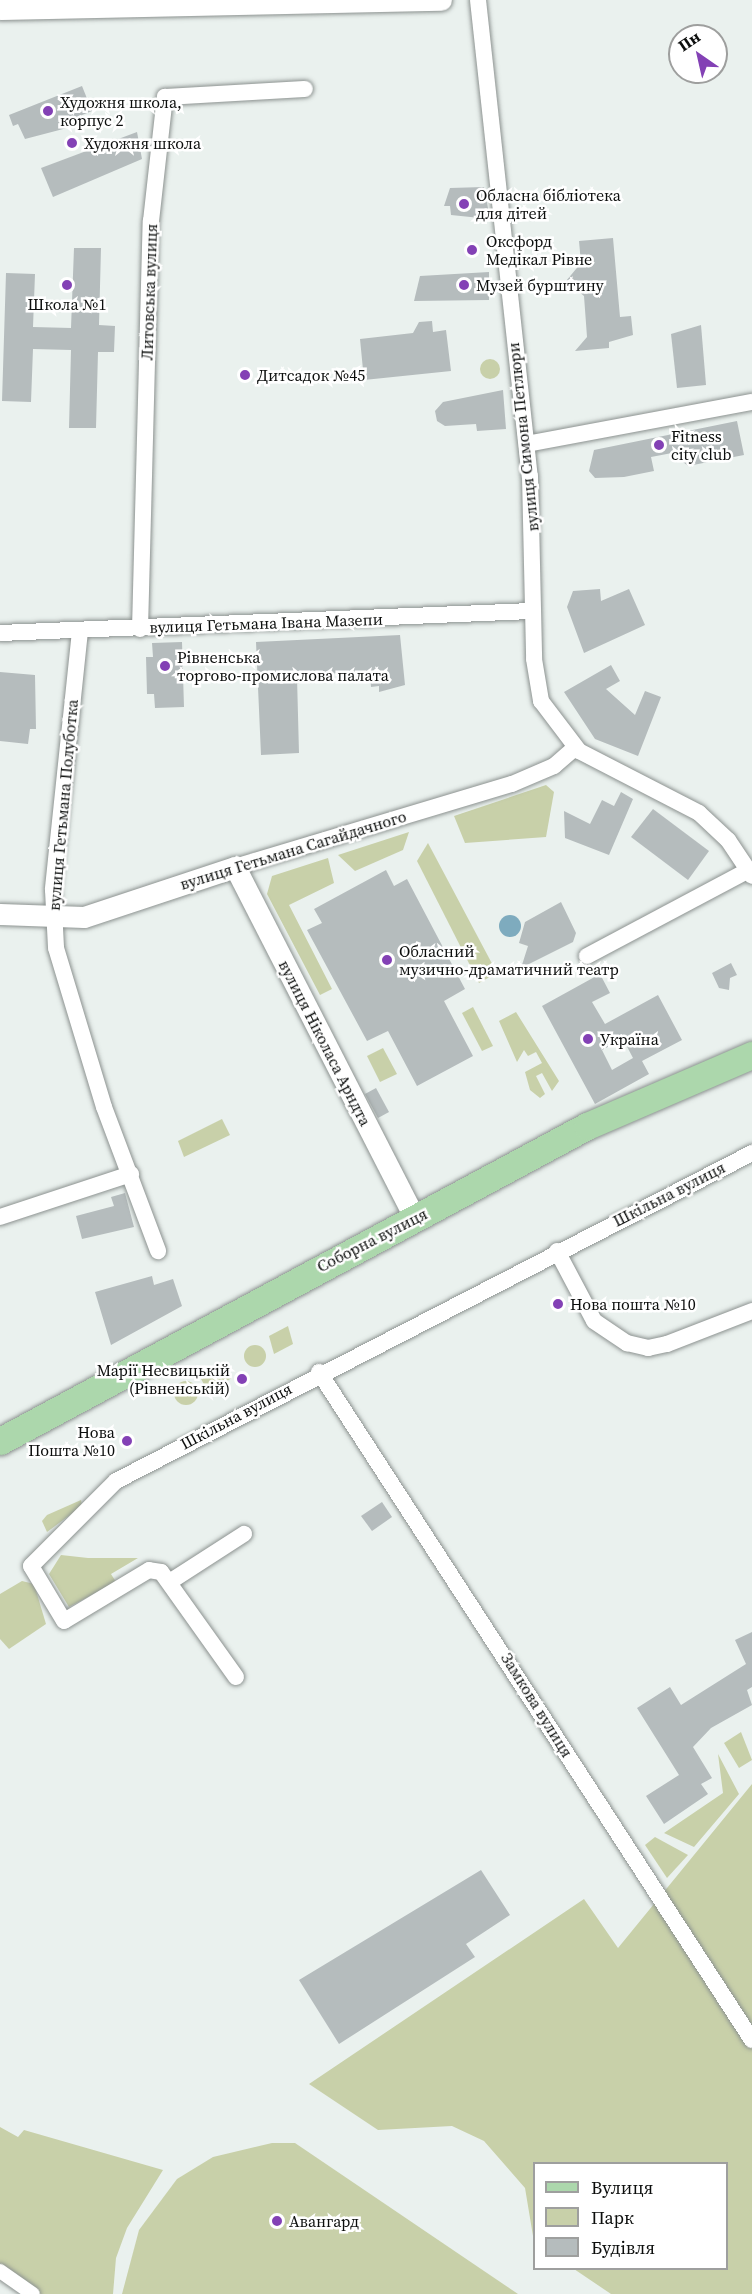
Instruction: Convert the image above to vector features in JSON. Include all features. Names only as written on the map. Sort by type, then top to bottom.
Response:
[{"type":"main road","name":"Соборна вулиця","points":[[0,1441],[587,1126],[752,1055]]},
{"type":"street","points":[[0,9],[441,0]]},
{"type":"street","name":"вулиця Симона Петлюри","points":[[478,0],[527,444],[532,611],[541,701],[575,748],[699,813],[750,873]]},
{"type":"street","name":"Литовська вулиця","points":[[140,629],[151,221],[165,97],[305,89]]},
{"type":"street","points":[[527,444],[752,402]]},
{"type":"street","name":"вулиця Гетьмана Івана Мазепи","points":[[0,633],[532,611]]},
{"type":"street","name":"вулиця Гетьмана Полуботка","points":[[80,631],[53,916],[56,948],[104,1107],[158,1251]]},
{"type":"street","name":"вулиця Гетьмана Сагайдачного","points":[[0,914],[84,917],[235,867],[512,784],[554,766],[575,748]]},
{"type":"street","name":"вулиця Ніколаса Арндта","points":[[235,867],[415,1218]]},
{"type":"street","points":[[587,956],[750,873]]},
{"type":"street","name":"Шкільна вулиця","points":[[171,1581],[149,1570],[64,1621],[31,1566],[106,1487],[319,1372],[745,1156]]},
{"type":"street","points":[[0,1217],[131,1174]]},
{"type":"street","points":[[557,1251],[594,1321],[627,1343],[648,1348],[667,1344],[752,1311]]},
{"type":"street","name":"Замкова вулиця","points":[[319,1372],[752,2040]]},
{"type":"street","points":[[236,1677],[171,1581],[244,1534]]},
{"type":"street","points":[[0,2271],[33,2294]]},
{"type":"green space","points":[[486,359],[494,359],[500,365],[500,373],[494,379],[486,379],[480,373],[480,365]]},
{"type":"green space","points":[[546,785],[554,792],[546,837],[465,843],[454,816]]},
{"type":"green space","points":[[409,832],[403,850],[355,871],[338,855]]},
{"type":"green space","points":[[428,843],[497,973],[479,983],[417,861]]},
{"type":"green space","points":[[328,858],[334,883],[289,905],[332,989],[320,995],[267,894],[272,876]]},
{"type":"green space","points":[[473,1007],[493,1046],[482,1051],[462,1013]]},
{"type":"green space","points":[[516,1012],[559,1081],[552,1091],[542,1073],[536,1076],[545,1094],[540,1098],[530,1090],[525,1072],[542,1063],[536,1052],[528,1056],[524,1050],[517,1062],[499,1021]]},
{"type":"green space","points":[[383,1048],[397,1074],[380,1082],[367,1056]]},
{"type":"green space","points":[[222,1119],[230,1135],[184,1157],[178,1141]]},
{"type":"green space","points":[[288,1326],[293,1344],[274,1354],[269,1336]]},
{"type":"green space","points":[[251,1345],[259,1345],[266,1352],[266,1360],[259,1367],[251,1367],[244,1360],[244,1352]]},
{"type":"green space","points":[[217,1366],[232,1378],[208,1392],[200,1377]]},
{"type":"green space","points":[[186,1381],[195,1384],[198,1393],[195,1402],[186,1405],[177,1402],[174,1393],[177,1384]]},
{"type":"green space","points":[[81,1500],[82,1506],[47,1532],[42,1521],[47,1515]]},
{"type":"green space","points":[[61,1555],[88,1558],[138,1558],[111,1574],[116,1582],[69,1607],[49,1574]]},
{"type":"green space","points":[[22,1581],[34,1584],[46,1624],[9,1649],[0,1639],[0,1594]]},
{"type":"green space","points":[[741,1732],[752,1760],[739,1768],[724,1743]]},
{"type":"green space","points":[[718,1754],[739,1794],[694,1847],[664,1833],[723,1793]]},
{"type":"green space","points":[[752,1784],[752,2294],[611,2294],[575,2270],[728,2270],[728,2162],[533,2162],[533,2236],[525,2188],[484,2141],[452,2126],[378,2130],[309,2084],[584,1899],[618,1948]]},
{"type":"green space","points":[[655,1837],[688,1855],[667,1878],[645,1845]]},
{"type":"green space","points":[[0,2127],[18,2137],[24,2130],[163,2170],[127,2228],[116,2258],[113,2294],[33,2294],[0,2271]]},
{"type":"green space","name":"Авангард","points":[[272,2143],[295,2143],[518,2294],[122,2294],[139,2230],[177,2179],[213,2157]]},
{"type":"water","points":[[510,915],[518,918],[521,926],[518,934],[510,937],[502,934],[499,926],[502,918]]},
{"type":"building","points":[[82,86],[92,111],[65,122],[67,128],[25,139],[18,124],[13,126],[9,115]]},
{"type":"building","points":[[137,132],[142,159],[53,197],[41,168]]},
{"type":"building","name":"Обласна бібліотека для дітей","points":[[484,187],[490,219],[451,215],[450,206],[444,206],[450,188]]},
{"type":"building","points":[[613,238],[620,317],[631,316],[633,335],[609,342],[609,348],[575,351],[587,337],[584,296],[566,281],[581,263],[579,241]]},
{"type":"building","name":"Школа №1","points":[[74,248],[101,248],[99,325],[115,326],[114,352],[98,352],[96,428],[69,428],[71,350],[33,349],[31,402],[2,401],[6,273],[35,274],[33,327],[71,328]]},
{"type":"building","points":[[489,272],[489,300],[414,301],[420,276]]},
{"type":"building","points":[[432,321],[433,332],[446,330],[451,371],[364,380],[360,339],[413,333],[419,322]]},
{"type":"building","points":[[701,325],[706,385],[677,388],[671,334]]},
{"type":"building","points":[[503,390],[506,429],[477,431],[476,424],[445,426],[437,421],[435,411],[443,402]]},
{"type":"building","points":[[737,421],[744,455],[688,466],[672,453],[651,457],[654,471],[624,477],[595,478],[589,471],[594,450]]},
{"type":"building","points":[[600,589],[601,601],[629,589],[645,625],[584,653],[567,607],[573,591]]},
{"type":"building","points":[[400,635],[405,685],[379,692],[379,686],[371,687],[370,674],[348,672],[297,677],[299,753],[261,755],[256,642]]},
{"type":"building","name":"Рівненська торгово-промислова палата","points":[[182,642],[184,707],[155,708],[154,694],[147,694],[146,657],[153,657],[152,643]]},
{"type":"building","points":[[611,665],[620,681],[606,689],[635,715],[645,691],[661,697],[638,756],[595,739],[564,692]]},
{"type":"building","points":[[0,672],[35,675],[36,729],[30,729],[28,744],[0,741]]},
{"type":"building","points":[[621,792],[633,799],[609,855],[565,838],[564,811],[590,824],[602,800],[614,806]]},
{"type":"building","points":[[653,809],[709,851],[688,880],[631,837]]},
{"type":"building","name":"Обласний музично-драматичний театр","points":[[386,870],[394,886],[407,879],[465,989],[444,1001],[473,1056],[417,1086],[388,1031],[367,1041],[307,930],[322,923],[314,909]]},
{"type":"building","points":[[561,902],[576,933],[573,942],[521,968],[528,946],[519,943],[525,922]]},
{"type":"building","points":[[731,963],[737,975],[730,978],[729,990],[719,988],[712,973]]},
{"type":"building","name":"Україна","points":[[600,974],[610,993],[592,1002],[605,1024],[658,995],[682,1040],[642,1061],[649,1074],[595,1104],[542,1006]],"holes":[[[623,1039],[633,1058],[612,1070],[602,1050]]]},
{"type":"building","points":[[376,1088],[389,1112],[378,1118],[365,1094]]},
{"type":"building","points":[[125,1193],[134,1227],[82,1239],[76,1216],[114,1206],[111,1197]]},
{"type":"building","points":[[152,1276],[154,1285],[173,1279],[182,1306],[111,1345],[95,1292]]},
{"type":"building","points":[[382,1502],[392,1517],[372,1531],[361,1516]]},
{"type":"building","points":[[752,1632],[752,1687],[747,1690],[752,1705],[711,1728],[693,1747],[712,1778],[701,1784],[708,1794],[664,1824],[646,1796],[679,1775],[637,1708],[670,1687],[681,1705],[746,1664],[735,1640]]},
{"type":"building","points":[[481,1870],[510,1915],[466,1944],[475,1957],[339,2044],[299,1980]]},
{"type":"place","name":"Художня школа, корпус 2","points":[[48,111]]},
{"type":"place","name":"Художня школа","points":[[72,143]]},
{"type":"place","name":"Обласна бібліотека для дітей","points":[[464,204]]},
{"type":"place","name":"Оксфорд Медікал Рівне","points":[[472,250]]},
{"type":"place","name":"Школа №1","points":[[67,285]]},
{"type":"place","name":"Музей бурштину","points":[[464,285]]},
{"type":"place","name":"Дитсадок №45","points":[[245,375]]},
{"type":"place","name":"Fitness city club","points":[[659,445]]},
{"type":"place","name":"Рівненська торгово-промислова палата","points":[[165,666]]},
{"type":"place","name":"Обласний музично-драматичний театр","points":[[387,960]]},
{"type":"place","name":"Україна","points":[[588,1039]]},
{"type":"place","name":"Нова пошта №10","points":[[558,1304]]},
{"type":"place","name":"Марії Несвицькій (Рівненській)","points":[[242,1379]]},
{"type":"place","name":"Нова Пошта №10","points":[[127,1441]]},
{"type":"place","name":"Авангард","points":[[277,2221]]}]
